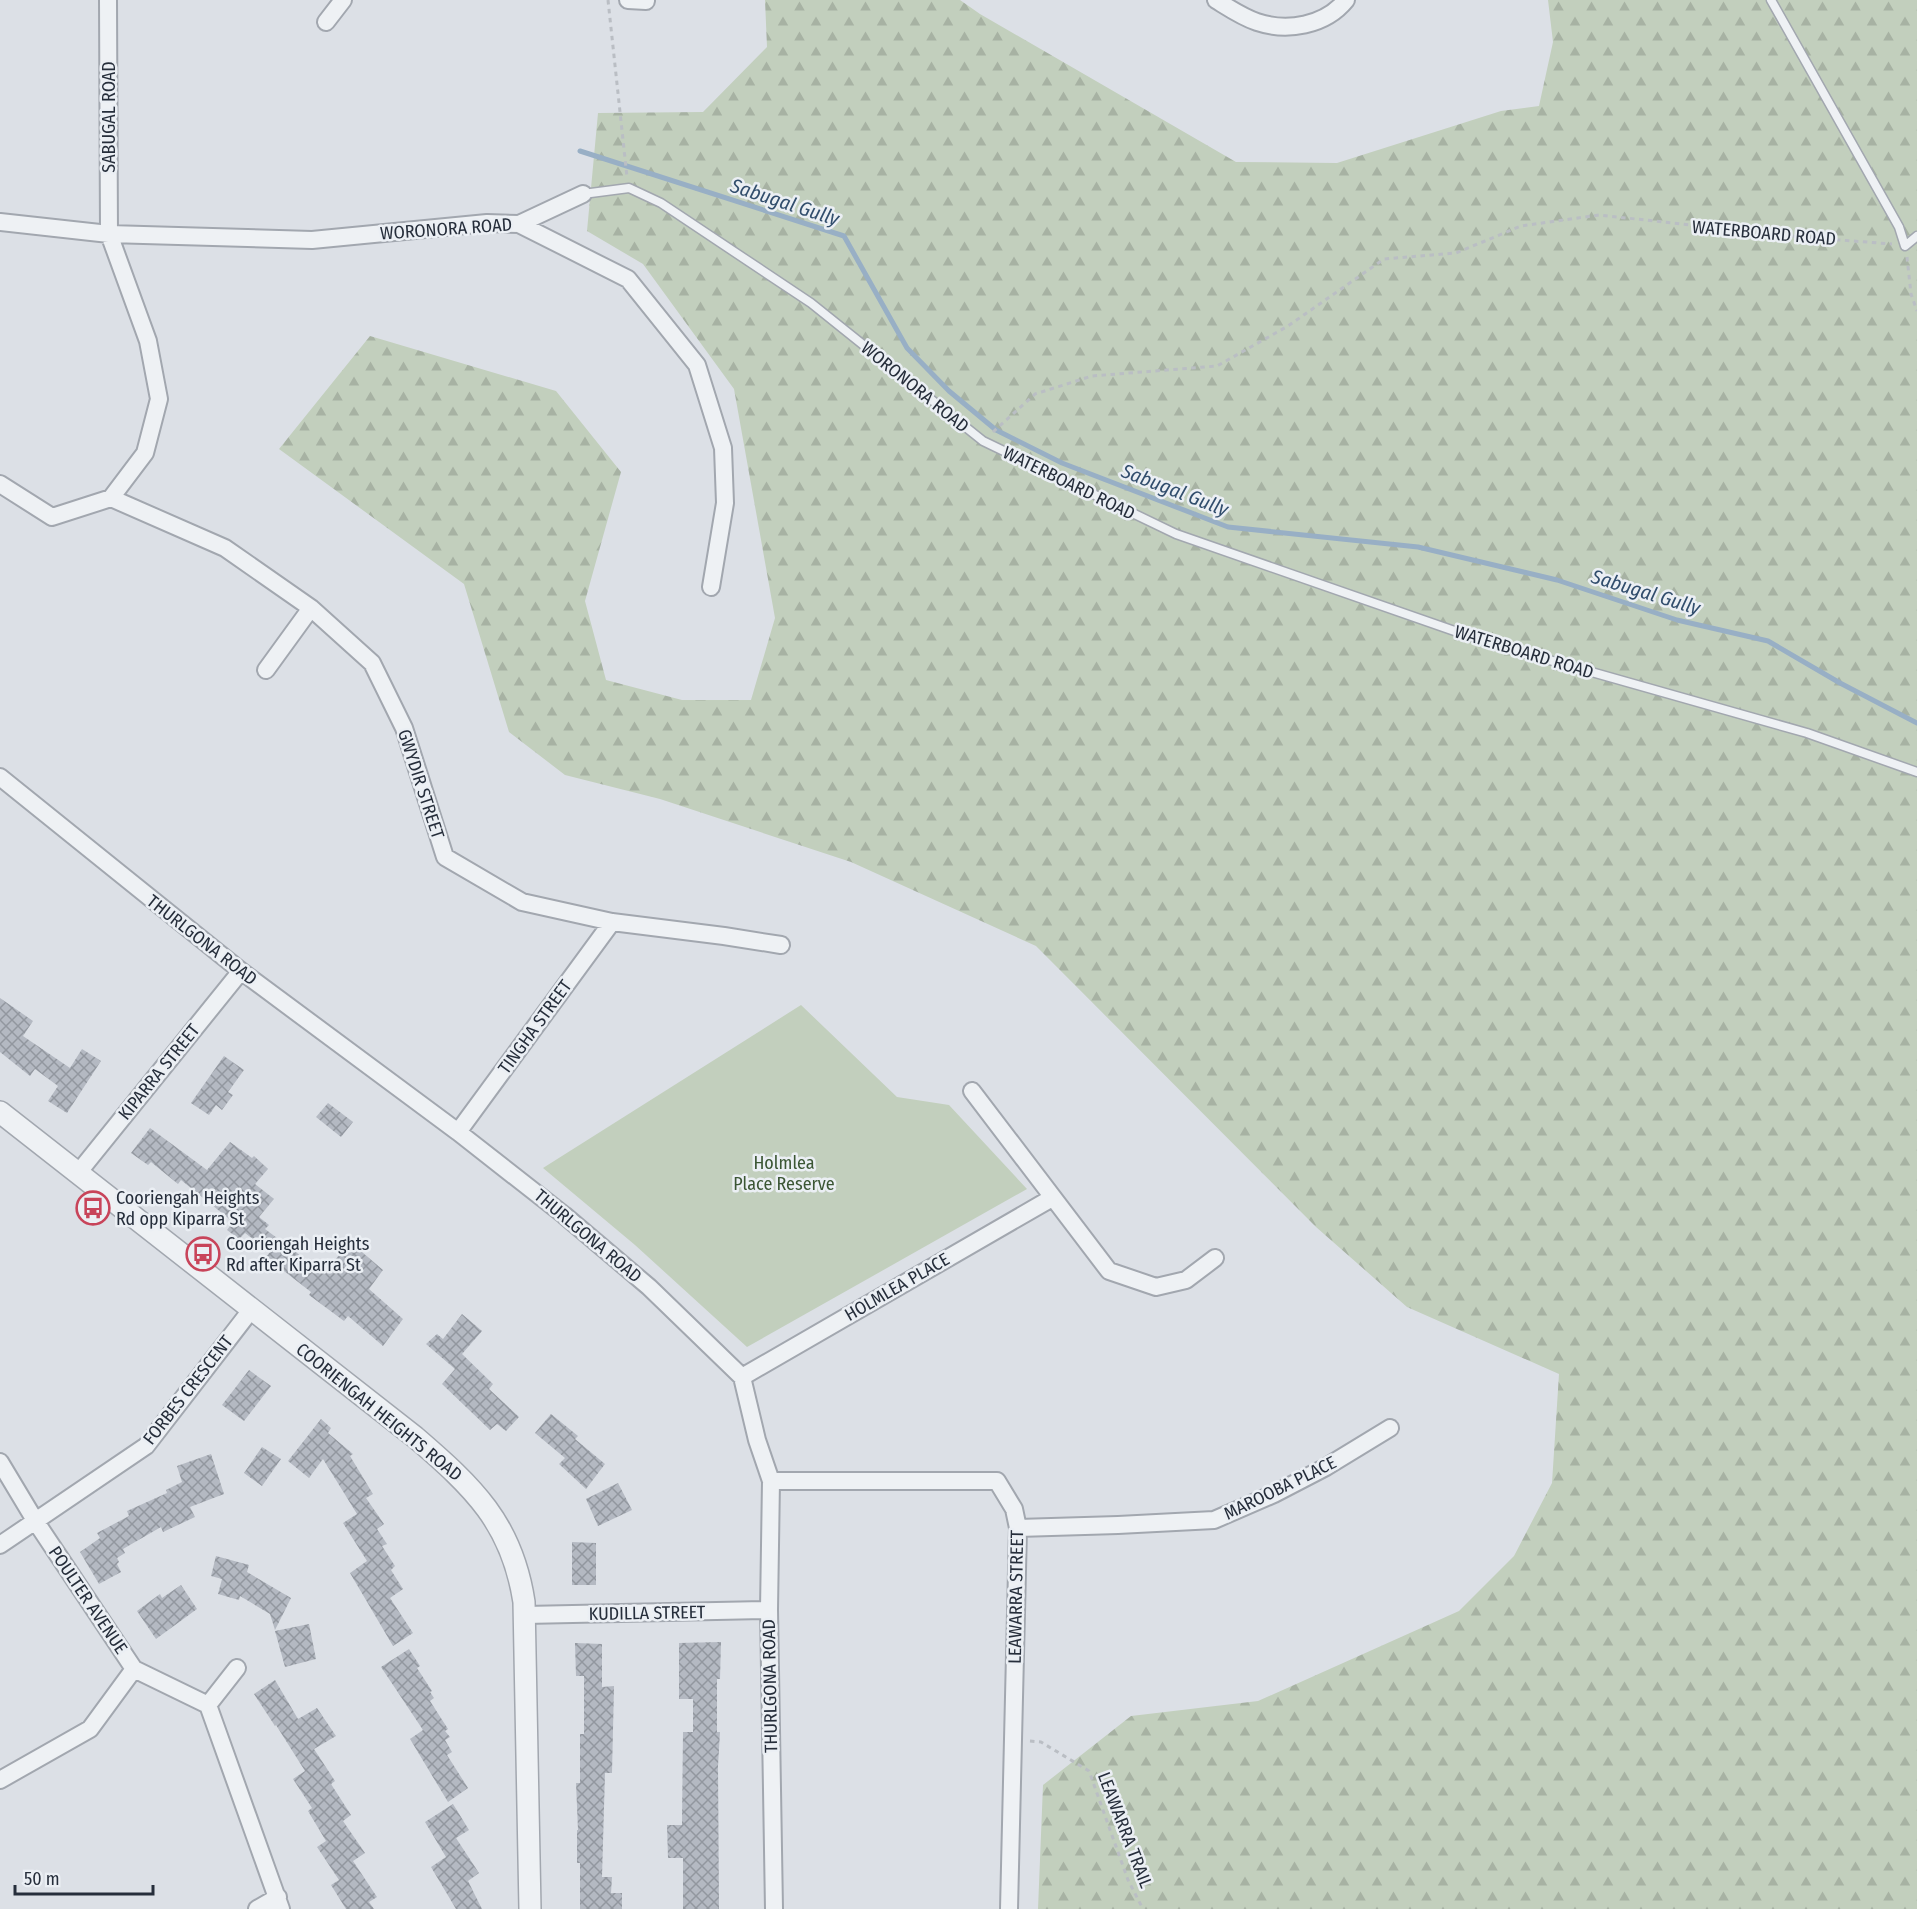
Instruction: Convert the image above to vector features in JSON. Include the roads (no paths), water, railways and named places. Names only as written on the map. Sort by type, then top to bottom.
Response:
[{"type":"street","name":"SABUGAL ROAD","points":[[108,0],[109,234]]},
{"type":"street","points":[[326,22],[343,0]]},
{"type":"street","points":[[628,0],[646,1]]},
{"type":"street","points":[[1216,0],[1257,22],[1293,27],[1325,17],[1342,6],[1346,0]]},
{"type":"street","name":"WORONORA ROAD","points":[[0,222],[109,234],[312,240],[487,223],[519,224],[583,194]]},
{"type":"street","points":[[519,224],[628,279],[697,365],[723,448],[725,503],[711,587]]},
{"type":"street","points":[[0,484],[52,517],[111,498],[146,453],[159,399],[148,341],[109,234]]},
{"type":"street","name":"GWYDIR STREET","points":[[111,498],[225,548],[311,608],[372,663],[404,728],[445,857],[522,902],[612,922],[781,945]]},
{"type":"street","points":[[266,670],[311,608]]},
{"type":"street","name":"THURLGONA ROAD","points":[[0,777],[241,971],[458,1132],[564,1215],[649,1287],[742,1377],[757,1440],[771,1481],[768,1610],[774,1909]]},
{"type":"street","name":"TINGHA STREET","points":[[458,1132],[612,922]]},
{"type":"street","name":"KIPARRA STREET","points":[[78,1173],[241,971]]},
{"type":"street","points":[[972,1091],[1108,1270],[1156,1287],[1186,1280],[1215,1258]]},
{"type":"street","name":"COORIENGAH HEIGHTS ROAD","points":[[0,1112],[416,1437],[476,1493],[490,1511],[508,1543],[519,1573],[525,1616],[530,1909]]},
{"type":"street","name":"HOLMLEA PLACE","points":[[742,1377],[1052,1198]]},
{"type":"street","name":"FORBES CRESCENT","points":[[0,1545],[146,1446],[251,1310]]},
{"type":"street","name":"MAROOBA PLACE","points":[[1018,1528],[1214,1520],[1274,1494],[1326,1467],[1390,1428]]},
{"type":"street","name":"POULTER AVENUE","points":[[0,1462],[36,1522],[134,1669],[208,1705]]},
{"type":"street","name":"LEAWARRA STREET","points":[[771,1481],[997,1481],[1014,1509],[1018,1528],[1009,1909]]},
{"type":"street","name":"KUDILLA STREET","points":[[525,1616],[768,1610]]},
{"type":"street","points":[[237,1668],[208,1705],[279,1903],[257,1909]]},
{"type":"street","points":[[0,1780],[90,1729],[134,1669]]},
{"type":"lane","points":[[1771,0],[1899,227],[1905,246],[1917,236]]},
{"type":"lane","name":"WORONORA ROAD","points":[[583,194],[629,188],[661,203],[811,303],[983,441]]},
{"type":"lane","name":"WATERBOARD ROAD","points":[[983,441],[1176,534],[1489,643],[1807,733],[1917,772]]},
{"type":"waterway","name":"Sabugal Gully","points":[[580,151],[844,236],[907,348],[949,391],[996,430],[1062,463],[1228,527],[1418,547],[1557,580],[1677,620],[1768,641],[1840,683],[1917,723]]},
{"type":"place","name":"Cooriengah Heights Rd opp Kiparra St","points":[[93,1208]]},
{"type":"place","name":"Cooriengah Heights Rd after Kiparra St","points":[[203,1254]]},
{"type":"park label","name":"Holmlea Place Reserve","points":[[784,1173]]}]
